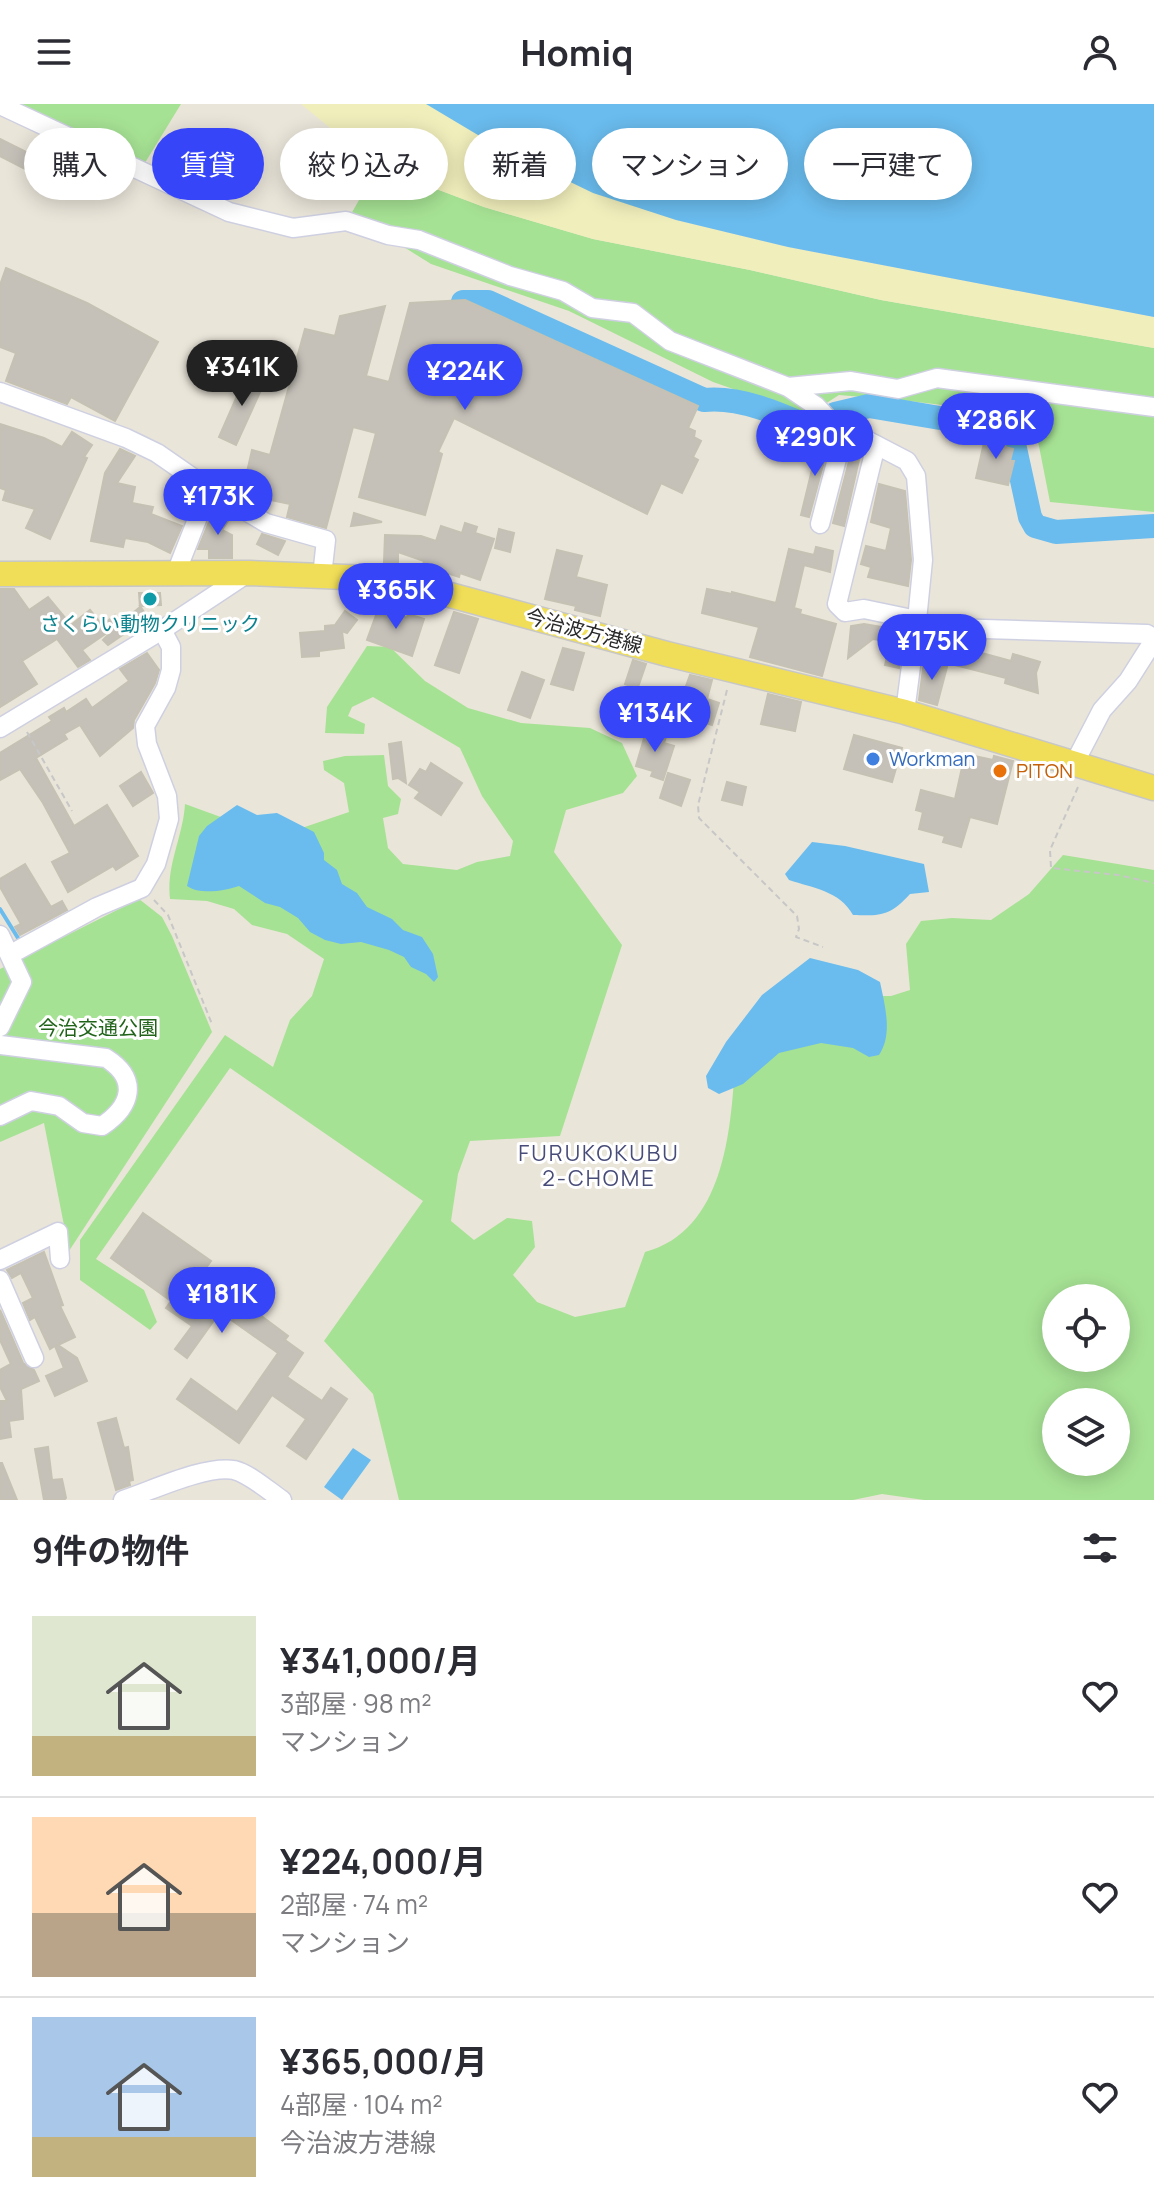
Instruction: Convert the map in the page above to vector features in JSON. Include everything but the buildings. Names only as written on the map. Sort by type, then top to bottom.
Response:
[{"type":"main road","name":"今治波方港線","points":[[0,574],[248,573],[370,578],[439,592],[905,712],[1154,788]]},
{"type":"street","points":[[0,105],[229,212],[293,228],[346,221],[388,235],[419,240],[510,276],[563,291],[592,308],[633,313],[670,341],[788,387],[816,406],[830,421],[907,461],[916,476],[923,560],[905,712]]},
{"type":"street","points":[[788,387],[851,381],[898,389],[937,378],[1154,407]]},
{"type":"street","points":[[0,392],[126,438],[157,453],[266,523],[326,540],[322,576]]},
{"type":"street","points":[[820,524],[845,428]]},
{"type":"street","points":[[876,445],[837,604],[845,612],[864,609],[917,623],[1147,634],[1154,639],[1128,681],[1102,710],[1080,766]]},
{"type":"street","points":[[176,573],[209,489]]},
{"type":"street","points":[[0,728],[162,630],[248,573]]},
{"type":"street","points":[[11,954],[97,907],[142,888],[156,864],[169,819],[167,796],[147,744],[145,726],[166,688],[171,670],[171,647],[162,630]]},
{"type":"street","points":[[0,935],[22,982],[0,1027]]},
{"type":"street","points":[[0,1057],[9,1047],[106,1058],[120,1067],[126,1078],[128,1093],[124,1106],[102,1126],[83,1123],[59,1106],[40,1101],[31,1101],[0,1116]]},
{"type":"street","points":[[0,1260],[58,1232],[60,1259]]},
{"type":"street","points":[[0,1280],[34,1358]]},
{"type":"street","points":[[123,1500],[216,1471],[235,1470],[282,1500]]},
{"type":"street","points":[[246,1500],[258,1483]]},
{"type":"path","points":[[733,670],[698,805],[699,818],[797,916],[799,929],[796,937],[823,947]]},
{"type":"path","points":[[18,717],[72,811]]},
{"type":"path","points":[[1080,766],[1050,850],[1051,868],[1118,875],[1154,883]]},
{"type":"path","points":[[142,888],[168,915],[212,1024]]},
{"type":"green space","points":[[16,104],[181,104],[166,128],[152,128],[152,151],[143,166],[136,163],[136,128],[65,128]]},
{"type":"green space","points":[[448,193],[593,239],[881,300],[1154,348],[1154,512],[1050,502],[1033,416],[839,395],[808,415],[713,382],[569,311],[431,264],[351,214],[359,200],[448,200]]},
{"type":"green space","points":[[367,646],[390,647],[425,681],[468,708],[521,723],[590,728],[622,743],[637,776],[623,793],[566,810],[554,852],[622,945],[560,1136],[470,1141],[458,1174],[451,1221],[474,1240],[507,1218],[532,1221],[535,1247],[513,1275],[537,1302],[575,1317],[625,1307],[645,1252],[671,1241],[692,1223],[707,1201],[726,1147],[735,1063],[823,996],[891,996],[910,990],[906,944],[921,921],[952,918],[991,920],[1029,894],[1063,855],[1154,870],[1154,1500],[924,1500],[882,1494],[853,1500],[399,1500],[373,1394],[324,1341],[423,1201],[230,1068],[96,1259],[144,1290],[157,1322],[150,1330],[80,1280],[80,1240],[225,1035],[273,1067],[290,1020],[312,996],[324,959],[287,934],[252,925],[234,909],[207,901],[170,899],[170,874],[185,804],[229,820],[290,832],[349,812],[344,783],[324,770],[323,761],[345,756],[384,755],[388,786],[401,799],[398,814],[383,818],[388,848],[403,864],[457,870],[477,862],[510,856],[513,841],[482,796],[460,748],[373,697],[352,707],[348,716],[365,724],[364,734],[325,733],[327,707]]},
{"type":"green space","name":"今治交通公園","points":[[139,899],[162,917],[212,1032],[69,1251],[44,1123],[0,1142],[0,969]]},
{"type":"sand","points":[[301,104],[428,104],[479,128],[464,128],[464,199],[448,193],[448,128],[330,128]]},
{"type":"sand","points":[[576,173],[592,181],[592,200],[633,200],[676,220],[788,247],[1154,317],[1154,348],[881,300],[593,239],[465,200],[576,200]]},
{"type":"water","points":[[426,104],[1154,104],[1154,317],[788,247],[676,220],[615,200],[788,200],[788,128],[592,128],[592,193],[576,185],[576,128],[466,128]]},
{"type":"water","points":[[237,805],[257,815],[277,813],[314,832],[324,860],[337,870],[342,884],[357,893],[367,907],[392,919],[403,930],[422,937],[433,954],[438,977],[434,982],[411,967],[404,957],[389,950],[361,942],[341,944],[325,940],[310,932],[298,918],[280,907],[265,903],[239,886],[205,891],[187,886],[199,836],[207,826]]},
{"type":"water","points":[[812,842],[845,846],[924,864],[929,892],[910,894],[897,907],[884,913],[853,915],[833,895],[789,880],[785,874]]},
{"type":"water","points":[[810,958],[858,970],[880,982],[887,1029],[879,1055],[869,1057],[853,1048],[821,1043],[779,1053],[743,1084],[719,1094],[708,1088],[706,1076],[726,1042],[762,995]]},
{"type":"water","points":[[353,1448],[371,1460],[342,1500],[324,1487]]},
{"type":"waterway","points":[[463,302],[488,302],[704,400],[748,404],[818,431],[835,414],[869,406],[1011,430],[1030,517],[1035,526],[1056,532],[1154,526]]},
{"type":"waterway","points":[[0,909],[18,938]]},
{"type":"place","name":"さくらい動物クリニック","points":[[150,599]]},
{"type":"place","name":"Workman","points":[[873,759]]},
{"type":"place","name":"PITON","points":[[1000,771]]},
{"type":"district","name":"FURUKOKUBU 2-CHOME","points":[[599,1166]]}]
